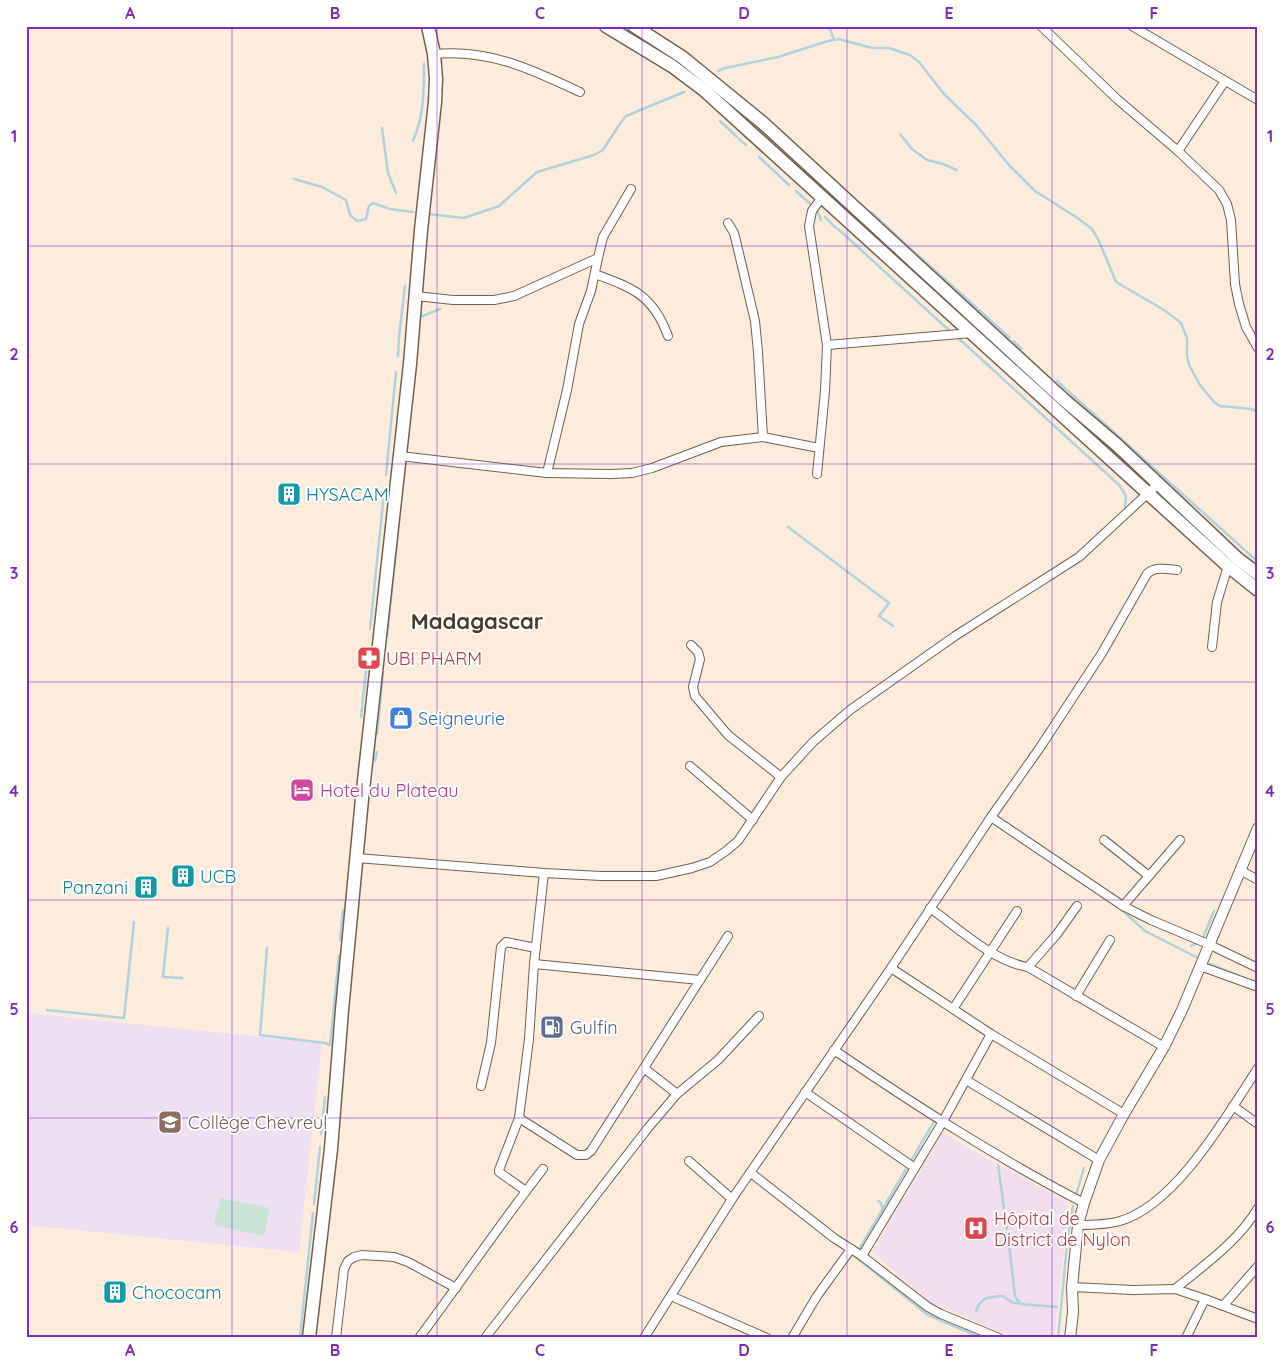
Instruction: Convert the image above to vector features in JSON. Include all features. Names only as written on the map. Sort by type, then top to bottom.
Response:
[{"type":"main road","points":[[309,1338],[331,1149],[357,858],[400,456],[435,102],[434,54],[430,32],[423,26]]},
{"type":"main road","points":[[606,26],[672,66],[704,90],[972,333],[1153,489],[1258,574]]},
{"type":"main road","points":[[634,26],[688,61],[763,123],[1063,399],[1117,445],[1153,489],[1228,566],[1258,590]]},
{"type":"street","points":[[1040,26],[1117,99],[1178,151],[1219,190],[1227,204],[1231,220],[1238,304],[1246,327],[1258,348]]},
{"type":"street","points":[[1132,26],[1258,100]]},
{"type":"street","points":[[434,54],[452,52],[501,59],[526,67],[580,92]]},
{"type":"street","points":[[1178,151],[1226,81]]},
{"type":"street","points":[[547,473],[567,390],[576,334],[591,291],[603,237],[631,189]]},
{"type":"street","points":[[817,474],[825,391],[827,345],[809,226],[812,211],[822,197]]},
{"type":"street","points":[[728,223],[734,233],[755,322],[763,437]]},
{"type":"street","points":[[416,296],[453,300],[494,300],[514,296],[598,258]]},
{"type":"street","points":[[595,274],[635,291],[648,300],[660,316],[668,336]]},
{"type":"street","points":[[827,345],[972,333]]},
{"type":"street","points":[[400,456],[547,473],[632,473],[652,468],[720,442],[763,437],[819,448]]},
{"type":"street","points":[[357,858],[544,873],[647,876],[674,873],[710,862],[738,841],[781,777],[813,742],[850,710],[955,636],[1078,557],[1153,489]]},
{"type":"street","points":[[1212,647],[1217,602],[1228,566]]},
{"type":"street","points":[[644,1338],[732,1199],[891,968],[1097,661],[1147,574],[1150,570],[1156,569],[1177,570]]},
{"type":"street","points":[[691,645],[698,652],[700,659],[693,687],[695,696],[728,735],[781,777]]},
{"type":"street","points":[[690,766],[753,820]]},
{"type":"street","points":[[991,817],[1123,906],[1258,968]]},
{"type":"street","points":[[1070,1338],[1073,1312],[1072,1287],[1078,1225],[1099,1160],[1164,1047],[1182,1010],[1258,828]]},
{"type":"street","points":[[1104,840],[1149,876]]},
{"type":"street","points":[[1123,906],[1180,840]]},
{"type":"street","points":[[1240,870],[1258,880]]},
{"type":"street","points":[[526,1190],[498,1170],[519,1118],[529,1039],[534,964],[544,873]]},
{"type":"street","points":[[1028,967],[1057,934],[1077,906]]},
{"type":"street","points":[[930,908],[990,952],[1028,967],[1164,1047]]},
{"type":"street","points":[[953,1009],[1016,911]]},
{"type":"street","points":[[519,1118],[577,1156],[586,1155],[591,1151],[728,936]]},
{"type":"street","points":[[1076,996],[1110,940]]},
{"type":"street","points":[[480,1086],[491,1043],[501,947],[506,942],[536,948]]},
{"type":"street","points":[[1202,962],[1258,988]]},
{"type":"street","points":[[534,964],[700,980]]},
{"type":"street","points":[[891,968],[991,1034],[1124,1114]]},
{"type":"street","points":[[485,1338],[648,1128],[677,1094],[712,1065],[760,1016]]},
{"type":"street","points":[[862,1256],[942,1123],[991,1034]]},
{"type":"street","points":[[834,1050],[942,1123],[1031,1176],[1084,1203]]},
{"type":"street","points":[[644,1068],[677,1094]]},
{"type":"street","points":[[1078,1225],[1102,1225],[1121,1221],[1144,1210],[1166,1193],[1192,1163],[1258,1068]]},
{"type":"street","points":[[966,1080],[1099,1160]]},
{"type":"street","points":[[805,1092],[915,1168]]},
{"type":"street","points":[[1233,1106],[1258,1124]]},
{"type":"street","points":[[689,1161],[732,1199]]},
{"type":"street","points":[[419,1338],[543,1168]]},
{"type":"street","points":[[750,1173],[834,1238],[862,1256],[928,1308],[999,1338]]},
{"type":"street","points":[[1175,1289],[1230,1243],[1245,1227],[1257,1209]]},
{"type":"street","points":[[792,1338],[817,1296],[851,1250]]},
{"type":"street","points":[[336,1338],[344,1269],[348,1261],[354,1257],[374,1255],[401,1258],[456,1288]]},
{"type":"street","points":[[1223,1306],[1258,1266]]},
{"type":"street","points":[[1072,1287],[1133,1290],[1175,1289],[1258,1319]]},
{"type":"street","points":[[671,1296],[767,1338]]},
{"type":"street","points":[[1186,1338],[1205,1299]]},
{"type":"shaded area","name":"Collège Chevreul","points":[[26,1013],[322,1043],[299,1252],[26,1225]]},
{"type":"shaded area","name":"Hôpital de District de Nylon","points":[[943,1133],[1069,1204],[1054,1338],[1014,1338],[938,1305],[933,1305],[872,1252]]},
{"type":"green space","points":[[220,1198],[270,1208],[264,1236],[214,1225]]},
{"type":"waterway","points":[[434,26],[437,33]]},
{"type":"waterway","points":[[829,26],[834,40]]},
{"type":"waterway","points":[[718,71],[778,57],[839,39],[872,48],[889,48],[910,55],[919,62],[944,94],[977,126],[1009,165],[1035,191],[1092,229],[1116,282],[1164,310],[1181,323],[1187,338],[1189,365],[1200,385],[1214,402],[1220,406],[1251,409],[1258,412]]},
{"type":"waterway","points":[[413,141],[421,113],[424,64]]},
{"type":"waterway","points":[[428,214],[464,218],[499,206],[537,172],[594,155],[603,150],[626,116],[684,92]]},
{"type":"waterway","points":[[720,121],[737,137]]},
{"type":"waterway","points":[[382,128],[388,173],[396,193]]},
{"type":"waterway","points":[[900,134],[912,149],[927,160],[957,170]]},
{"type":"waterway","points":[[739,139],[746,145]]},
{"type":"waterway","points":[[759,157],[789,185]]},
{"type":"waterway","points":[[294,179],[322,187],[346,200],[350,215],[357,221],[366,219],[369,206],[373,203],[390,209],[413,212]]},
{"type":"waterway","points":[[796,191],[817,210],[821,220]]},
{"type":"waterway","points":[[871,212],[912,250]]},
{"type":"waterway","points":[[825,217],[836,228]]},
{"type":"waterway","points":[[838,229],[952,333]]},
{"type":"waterway","points":[[913,251],[939,274]]},
{"type":"waterway","points":[[940,275],[977,308]]},
{"type":"waterway","points":[[399,337],[405,286]]},
{"type":"waterway","points":[[420,317],[440,309]]},
{"type":"waterway","points":[[979,310],[1010,338]]},
{"type":"waterway","points":[[956,336],[1119,485],[1126,496],[1125,507]]},
{"type":"waterway","points":[[398,356],[399,337]]},
{"type":"waterway","points":[[1013,341],[1022,349]]},
{"type":"waterway","points":[[386,475],[396,372]]},
{"type":"waterway","points":[[1057,381],[1258,562]]},
{"type":"waterway","points":[[370,629],[384,493]]},
{"type":"waterway","points":[[788,527],[889,603],[879,616],[893,626]]},
{"type":"waterway","points":[[387,635],[398,532]]},
{"type":"waterway","points":[[361,717],[366,671]]},
{"type":"waterway","points":[[377,734],[383,673]]},
{"type":"waterway","points":[[375,761],[377,752]]},
{"type":"waterway","points":[[1121,909],[1145,931],[1200,959]]},
{"type":"waterway","points":[[340,940],[343,910]]},
{"type":"waterway","points":[[1202,940],[1214,911]]},
{"type":"waterway","points":[[47,1010],[124,1018],[134,922]]},
{"type":"waterway","points":[[168,928],[163,977],[182,978]]},
{"type":"waterway","points":[[1191,946],[1198,943]]},
{"type":"waterway","points":[[267,948],[260,1035],[330,1045],[339,956]]},
{"type":"waterway","points":[[1205,962],[1239,976]]},
{"type":"waterway","points":[[321,1134],[325,1097]]},
{"type":"waterway","points":[[858,1251],[935,1120]]},
{"type":"waterway","points":[[314,1204],[320,1147]]},
{"type":"waterway","points":[[998,1165],[1004,1208]]},
{"type":"waterway","points":[[1076,1195],[1084,1168]]},
{"type":"waterway","points":[[878,1201],[881,1203],[883,1210]]},
{"type":"waterway","points":[[1058,1338],[1068,1235],[1073,1206]]},
{"type":"waterway","points":[[300,1338],[313,1213]]},
{"type":"waterway","points":[[1005,1216],[1007,1229]]},
{"type":"waterway","points":[[1009,1245],[1015,1296],[1020,1304],[1057,1307]]},
{"type":"waterway","points":[[858,1256],[858,1259],[928,1315],[982,1338]]},
{"type":"waterway","points":[[976,1311],[981,1302],[989,1297],[1003,1296],[1013,1303],[1018,1303]]},
{"type":"place","name":"HYSACAM","points":[[289,494]]},
{"type":"place","name":"UBI PHARM","points":[[369,658]]},
{"type":"place","name":"Seigneurie","points":[[401,718]]},
{"type":"place","name":"Hotel du Plateau","points":[[302,790]]},
{"type":"place","name":"UCB","points":[[183,876]]},
{"type":"place","name":"Panzani","points":[[146,887]]},
{"type":"place","name":"Gulfin","points":[[552,1027]]},
{"type":"place","name":"Collège Chevreul","points":[[170,1122]]},
{"type":"place","name":"Hôpital de District de Nylon","points":[[976,1228]]},
{"type":"place","name":"Chococam","points":[[115,1292]]},
{"type":"district","name":"Madagascar","points":[[477,621]]}]
